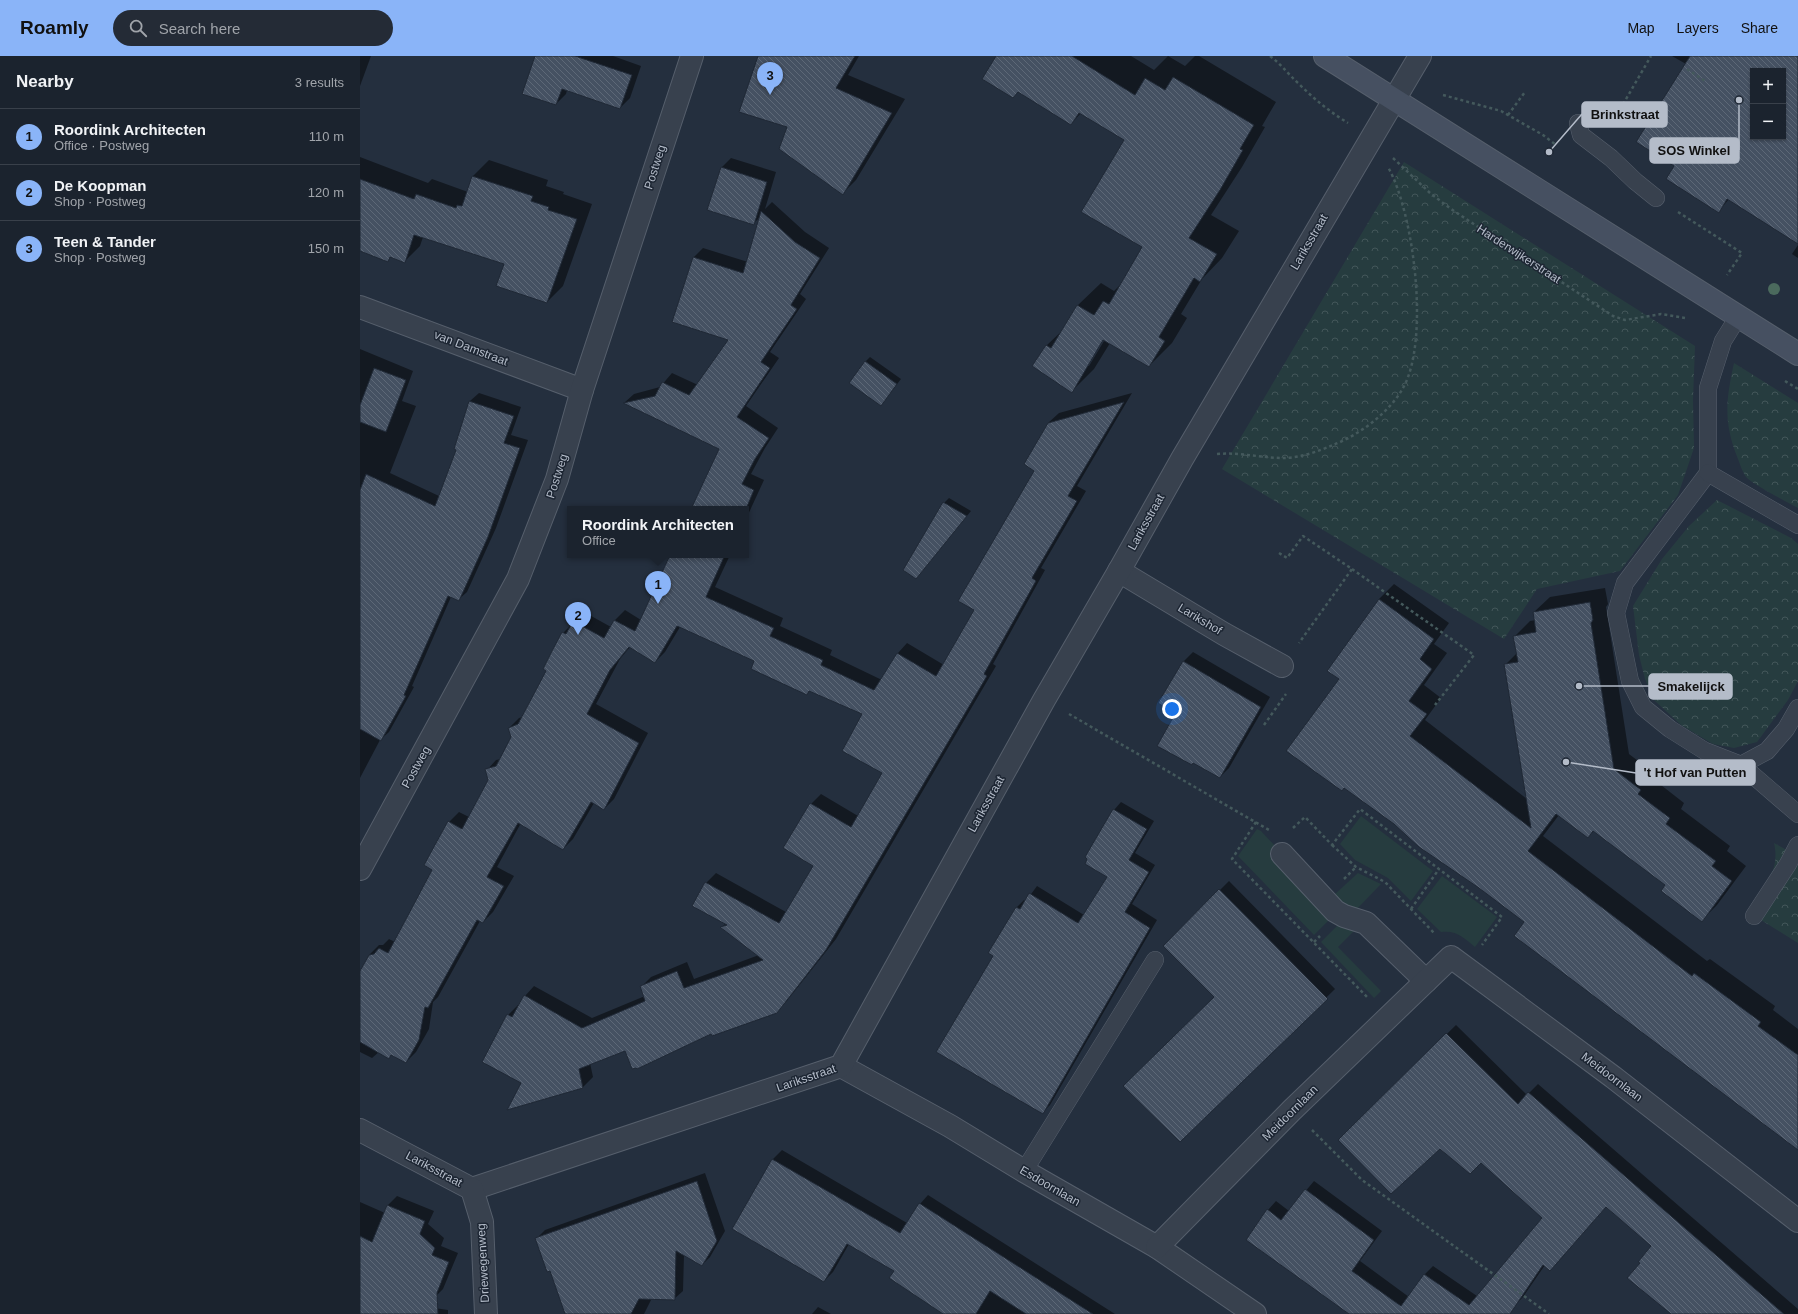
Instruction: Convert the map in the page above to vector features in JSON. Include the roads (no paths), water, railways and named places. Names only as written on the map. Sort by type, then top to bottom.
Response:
[{"type":"main road","points":[[1325,56],[1394,98],[1798,354]]},
{"type":"street","name":"Postweg","points":[[360,869],[518,579],[557,479],[582,390],[692,56]]},
{"type":"street","name":"Lariksstraat","points":[[360,1130],[472,1189],[841,1066],[1044,700],[1119,571],[1182,458],[1370,137],[1415,64]]},
{"type":"street","name":"van Damstraat","points":[[360,307],[582,390]]},
{"type":"street","name":"Larikshof","points":[[1119,571],[1224,634],[1282,666]]},
{"type":"street","points":[[1281,848],[1335,911],[1344,916],[1366,923],[1426,981]]},
{"type":"street","name":"Meidoornlaan","points":[[1157,1247],[1292,1110],[1426,981],[1459,963],[1613,1077],[1798,1221]]},
{"type":"street","name":"Esdoornlaan","points":[[841,1066],[950,1126],[1157,1247],[1254,1314]]},
{"type":"street","name":"Driewegenweg","points":[[472,1189],[482,1222],[486,1314]]},
{"type":"lane","points":[[1578,123],[1581,135],[1656,198]]},
{"type":"lane","points":[[1738,317],[1723,341],[1708,388],[1708,473],[1625,583],[1616,613],[1630,682],[1643,707],[1670,729],[1705,751],[1741,765],[1798,814]]},
{"type":"lane","points":[[1708,473],[1798,525]]},
{"type":"lane","points":[[1741,765],[1767,751],[1786,730],[1798,708]]},
{"type":"lane","points":[[1754,916],[1788,864],[1798,845]]},
{"type":"lane","points":[[1024,1170],[1155,960]]},
{"type":"place","name":"Teen & Tander","points":[[770,95]]},
{"type":"place","name":"SOS Winkel","points":[[1739,100]]},
{"type":"place","name":"Brinkstraat","points":[[1549,152]]},
{"type":"place","name":"Roordink Architecten","points":[[658,604]]},
{"type":"place","name":"De Koopman","points":[[578,635]]},
{"type":"place","name":"Smakelijck","points":[[1579,686]]},
{"type":"place","name":"'t Hof van Putten","points":[[1566,762]]}]
